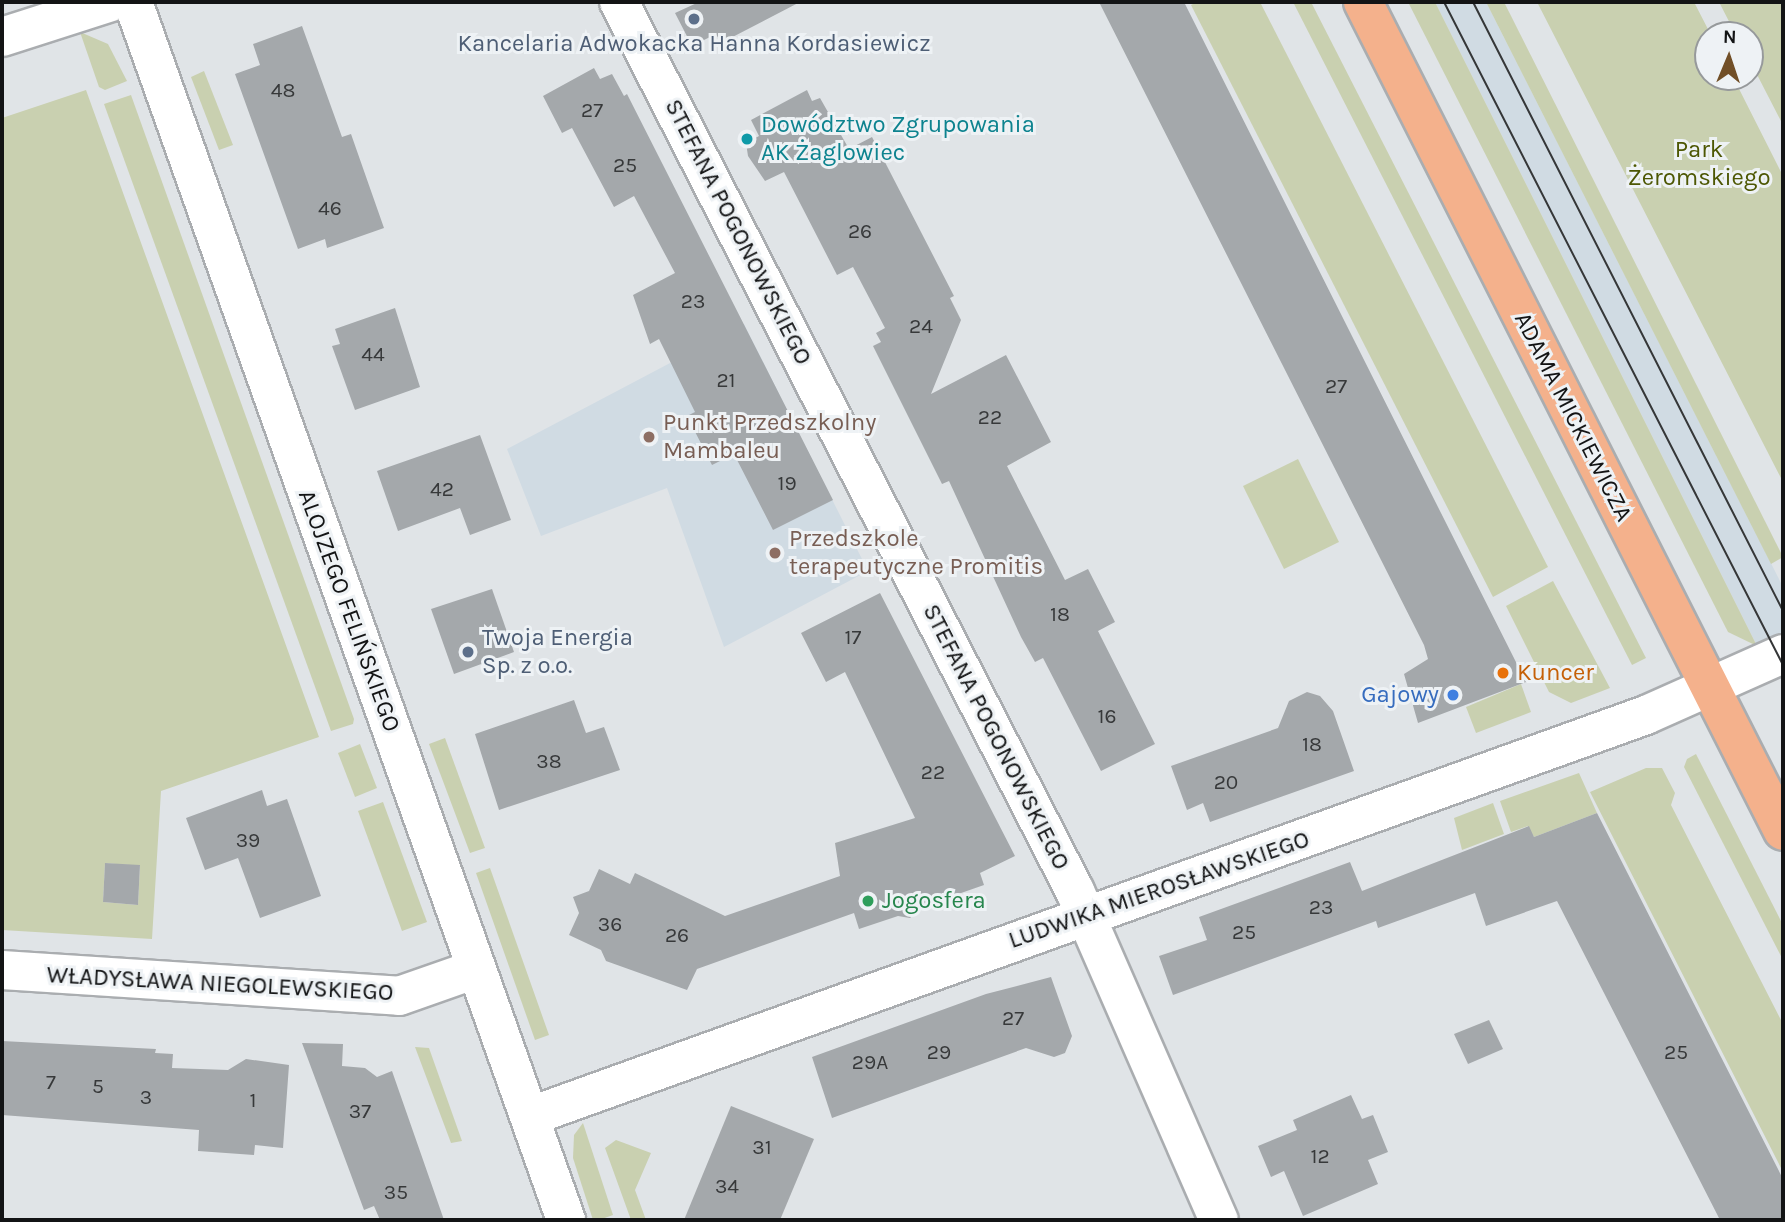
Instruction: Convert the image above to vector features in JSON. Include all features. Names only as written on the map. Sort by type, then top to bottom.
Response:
[{"type":"main road","name":"ADAMA MICKIEWICZA","points":[[1363,2],[1783,831]]},
{"type":"street","points":[[2,37],[111,2]]},
{"type":"street","name":"ALOJZEGO FELIŃSKIEGO","points":[[133,2],[566,1220]]},
{"type":"street","name":"STEFANA POGONOWSKIEGO","points":[[619,2],[1086,914],[1219,1220]]},
{"type":"street","name":"LUDWIKA MIEROSŁAWSKIEGO","points":[[531,1116],[1086,914],[1456,785],[1709,688],[1783,654]]},
{"type":"street","name":"WŁADYSŁAWA NIEGOLEWSKIEGO","points":[[2,970],[399,996],[476,969]]},
{"type":"shaded area","points":[[1435,2],[1486,2],[1783,587],[1783,633],[1757,646]]},
{"type":"shaded area","points":[[744,324],[868,571],[724,647],[667,488],[541,536],[507,449]]},
{"type":"green space","points":[[1197,2],[1260,2],[1548,567],[1493,597],[1191,5]]},
{"type":"green space","points":[[1293,2],[1311,2],[1646,658],[1632,665]]},
{"type":"green space","points":[[1408,2],[1435,2],[1757,646],[1728,632]]},
{"type":"green space","points":[[1486,2],[1504,2],[1783,557],[1771,564]]},
{"type":"green space","name":"Park Żeromskiego","points":[[1537,2],[1694,2],[1704,21],[1694,21],[1694,91],[1740,91],[1783,176],[1783,482]]},
{"type":"green space","points":[[1719,2],[1783,2],[1783,125],[1764,88],[1764,21],[1729,21]]},
{"type":"green space","points":[[80,32],[108,44],[127,81],[105,90],[99,87]]},
{"type":"green space","points":[[204,71],[233,145],[219,150],[191,77]]},
{"type":"green space","points":[[86,90],[319,737],[161,791],[152,939],[2,930],[2,118]],"holes":[[[105,863],[140,866],[138,905],[103,902]]]},
{"type":"green space","points":[[131,95],[354,719],[353,724],[331,731],[104,104]]},
{"type":"green space","points":[[1298,459],[1339,542],[1284,569],[1243,486]]},
{"type":"green space","points":[[1553,581],[1610,688],[1571,703],[1549,692],[1506,606]]},
{"type":"green space","points":[[1521,684],[1531,712],[1476,733],[1466,707]]},
{"type":"green space","points":[[445,738],[485,848],[470,853],[429,744]]},
{"type":"green space","points":[[360,744],[377,788],[355,797],[338,753]]},
{"type":"green space","points":[[1696,754],[1783,925],[1783,960],[1684,767],[1687,759]]},
{"type":"green space","points":[[1646,768],[1662,768],[1675,793],[1671,805],[1783,1024],[1783,1172],[1590,792]]},
{"type":"green space","points":[[1579,773],[1597,813],[1534,837],[1528,826],[1511,832],[1500,801]]},
{"type":"green space","points":[[383,802],[427,922],[402,931],[358,811]]},
{"type":"green space","points":[[1493,803],[1504,834],[1462,850],[1454,818]]},
{"type":"green space","points":[[490,868],[549,1035],[535,1040],[476,873]]},
{"type":"green space","points":[[415,1047],[429,1048],[462,1141],[451,1143]]},
{"type":"green space","points":[[583,1123],[613,1215],[599,1220],[593,1220],[573,1158],[574,1135]]},
{"type":"green space","points":[[616,1140],[651,1153],[635,1190],[646,1220],[631,1220],[605,1148]]},
{"type":"building","points":[[699,2],[800,2],[721,43],[716,34],[692,46],[675,13]]},
{"type":"building","points":[[1099,2],[1184,2],[1526,682],[1418,723],[1404,674],[1428,659],[1424,645]]},
{"type":"building","points":[[302,26],[342,137],[351,134],[384,228],[327,248],[325,239],[298,249],[235,74],[260,65],[253,44]]},
{"type":"building","points":[[594,68],[600,79],[612,74],[624,96],[627,94],[833,500],[773,530],[734,454],[712,465],[687,416],[695,412],[659,339],[650,344],[633,295],[675,273],[634,196],[614,207],[572,128],[562,133],[543,96]]},
{"type":"building","points":[[807,90],[812,101],[820,98],[849,149],[872,137],[954,296],[950,298],[961,320],[931,394],[1006,355],[1051,442],[1007,466],[1065,580],[1088,569],[1115,622],[1098,631],[1155,744],[1101,771],[1043,658],[1035,662],[1021,637],[949,481],[942,484],[873,346],[881,342],[876,333],[885,328],[853,267],[837,275],[784,172],[765,181],[748,156],[746,143],[759,136],[751,120]]},
{"type":"building","points":[[395,308],[420,387],[355,410],[332,346],[340,344],[335,329]]},
{"type":"building","points":[[480,435],[511,520],[470,535],[460,508],[398,531],[377,471]]},
{"type":"building","points":[[492,589],[514,652],[454,674],[431,609]]},
{"type":"building","points":[[880,593],[1015,856],[980,873],[984,885],[921,907],[910,918],[898,916],[859,929],[854,913],[697,969],[687,990],[606,961],[601,950],[569,935],[579,913],[573,897],[589,891],[599,869],[630,884],[635,873],[725,916],[840,876],[835,843],[915,818],[845,672],[826,682],[801,633]]},
{"type":"building","points":[[1307,692],[1320,696],[1333,711],[1354,771],[1210,822],[1203,803],[1187,810],[1171,766],[1278,728],[1289,701]]},
{"type":"building","points":[[574,700],[586,733],[604,727],[620,770],[499,810],[475,734]]},
{"type":"building","points":[[262,790],[267,806],[287,799],[321,896],[260,918],[238,858],[205,870],[186,818]]},
{"type":"building","points":[[1597,813],[1783,1179],[1783,1220],[1720,1220],[1557,901],[1486,926],[1475,893],[1378,928],[1376,921],[1173,995],[1159,956],[1207,940],[1199,917],[1350,862],[1362,891],[1529,826],[1534,837]]},
{"type":"building","points":[[105,863],[140,865],[138,905],[103,902]]},
{"type":"building","points":[[1051,977],[1072,1036],[1065,1053],[1054,1057],[1026,1048],[832,1118],[812,1057],[986,994]]},
{"type":"building","points":[[1489,1020],[1503,1049],[1468,1064],[1454,1034]]},
{"type":"building","points":[[2,1041],[156,1049],[155,1053],[173,1054],[172,1068],[228,1070],[246,1059],[289,1065],[283,1148],[255,1145],[254,1155],[198,1151],[199,1130],[2,1115]]},
{"type":"building","points":[[302,1043],[343,1044],[342,1066],[365,1068],[377,1077],[392,1071],[444,1220],[380,1220],[374,1206],[364,1210]]},
{"type":"building","points":[[1351,1095],[1362,1119],[1373,1115],[1388,1152],[1368,1160],[1378,1184],[1303,1216],[1284,1171],[1271,1177],[1258,1146],[1297,1130],[1293,1120]]},
{"type":"building","points":[[731,1106],[814,1139],[780,1220],[684,1220]]},
{"type":"tram line","points":[[1444,2],[1783,665]]},
{"type":"tram line","points":[[1473,2],[1783,611]]},
{"type":"place","name":"Kancelaria Adwokacka Hanna Kordasiewicz","points":[[694,19]]},
{"type":"place","name":"Dowództwo Zgrupowania AK Żaglowiec","points":[[747,139]]},
{"type":"place","name":"Punkt Przedszkolny Mambaleu","points":[[649,437]]},
{"type":"place","name":"Przedszkole terapeutyczne Promitis","points":[[775,553]]},
{"type":"place","name":"Twoja Energia Sp. z o.o.","points":[[468,652]]},
{"type":"place","name":"Kuncer","points":[[1503,673]]},
{"type":"place","name":"Gajowy","points":[[1453,695]]},
{"type":"place","name":"Jogosfera","points":[[868,901]]}]
